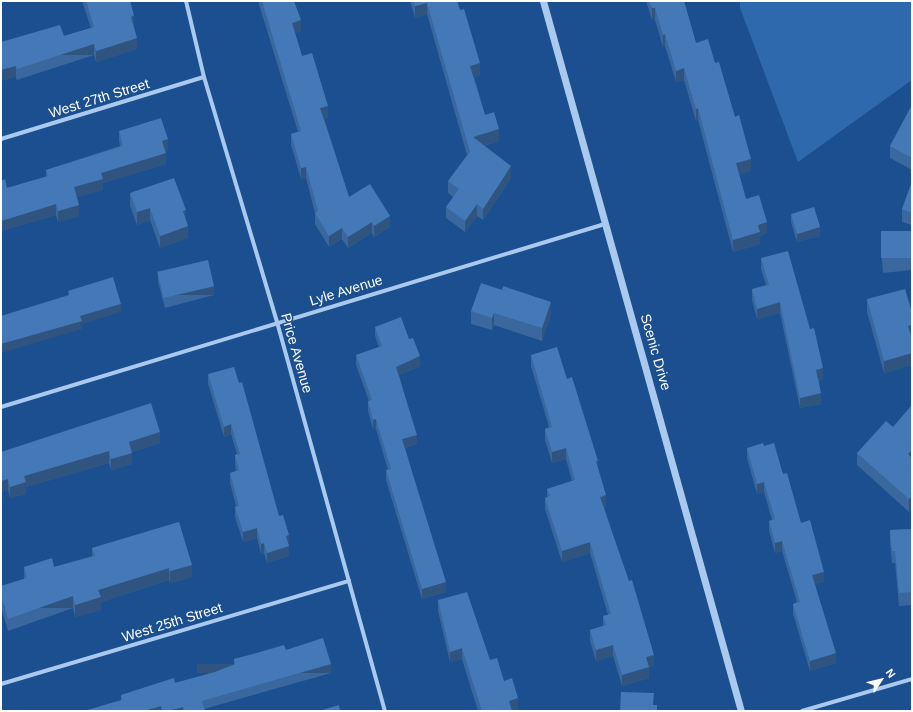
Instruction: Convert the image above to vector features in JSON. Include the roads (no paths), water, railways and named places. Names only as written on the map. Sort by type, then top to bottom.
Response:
[{"type":"street","name":"Price Avenue","points":[[186,1],[204,77],[277,322],[385,711]]},
{"type":"street","name":"Scenic Drive","points":[[543,1],[741,711]]},
{"type":"street","name":"West 27th Street","points":[[1,139],[204,77]]},
{"type":"street","name":"Lyle Avenue","points":[[1,407],[277,322],[606,224]]},
{"type":"street","name":"West 25th Street","points":[[1,684],[349,580]]},
{"type":"street","points":[[802,711],[912,678]]}]
